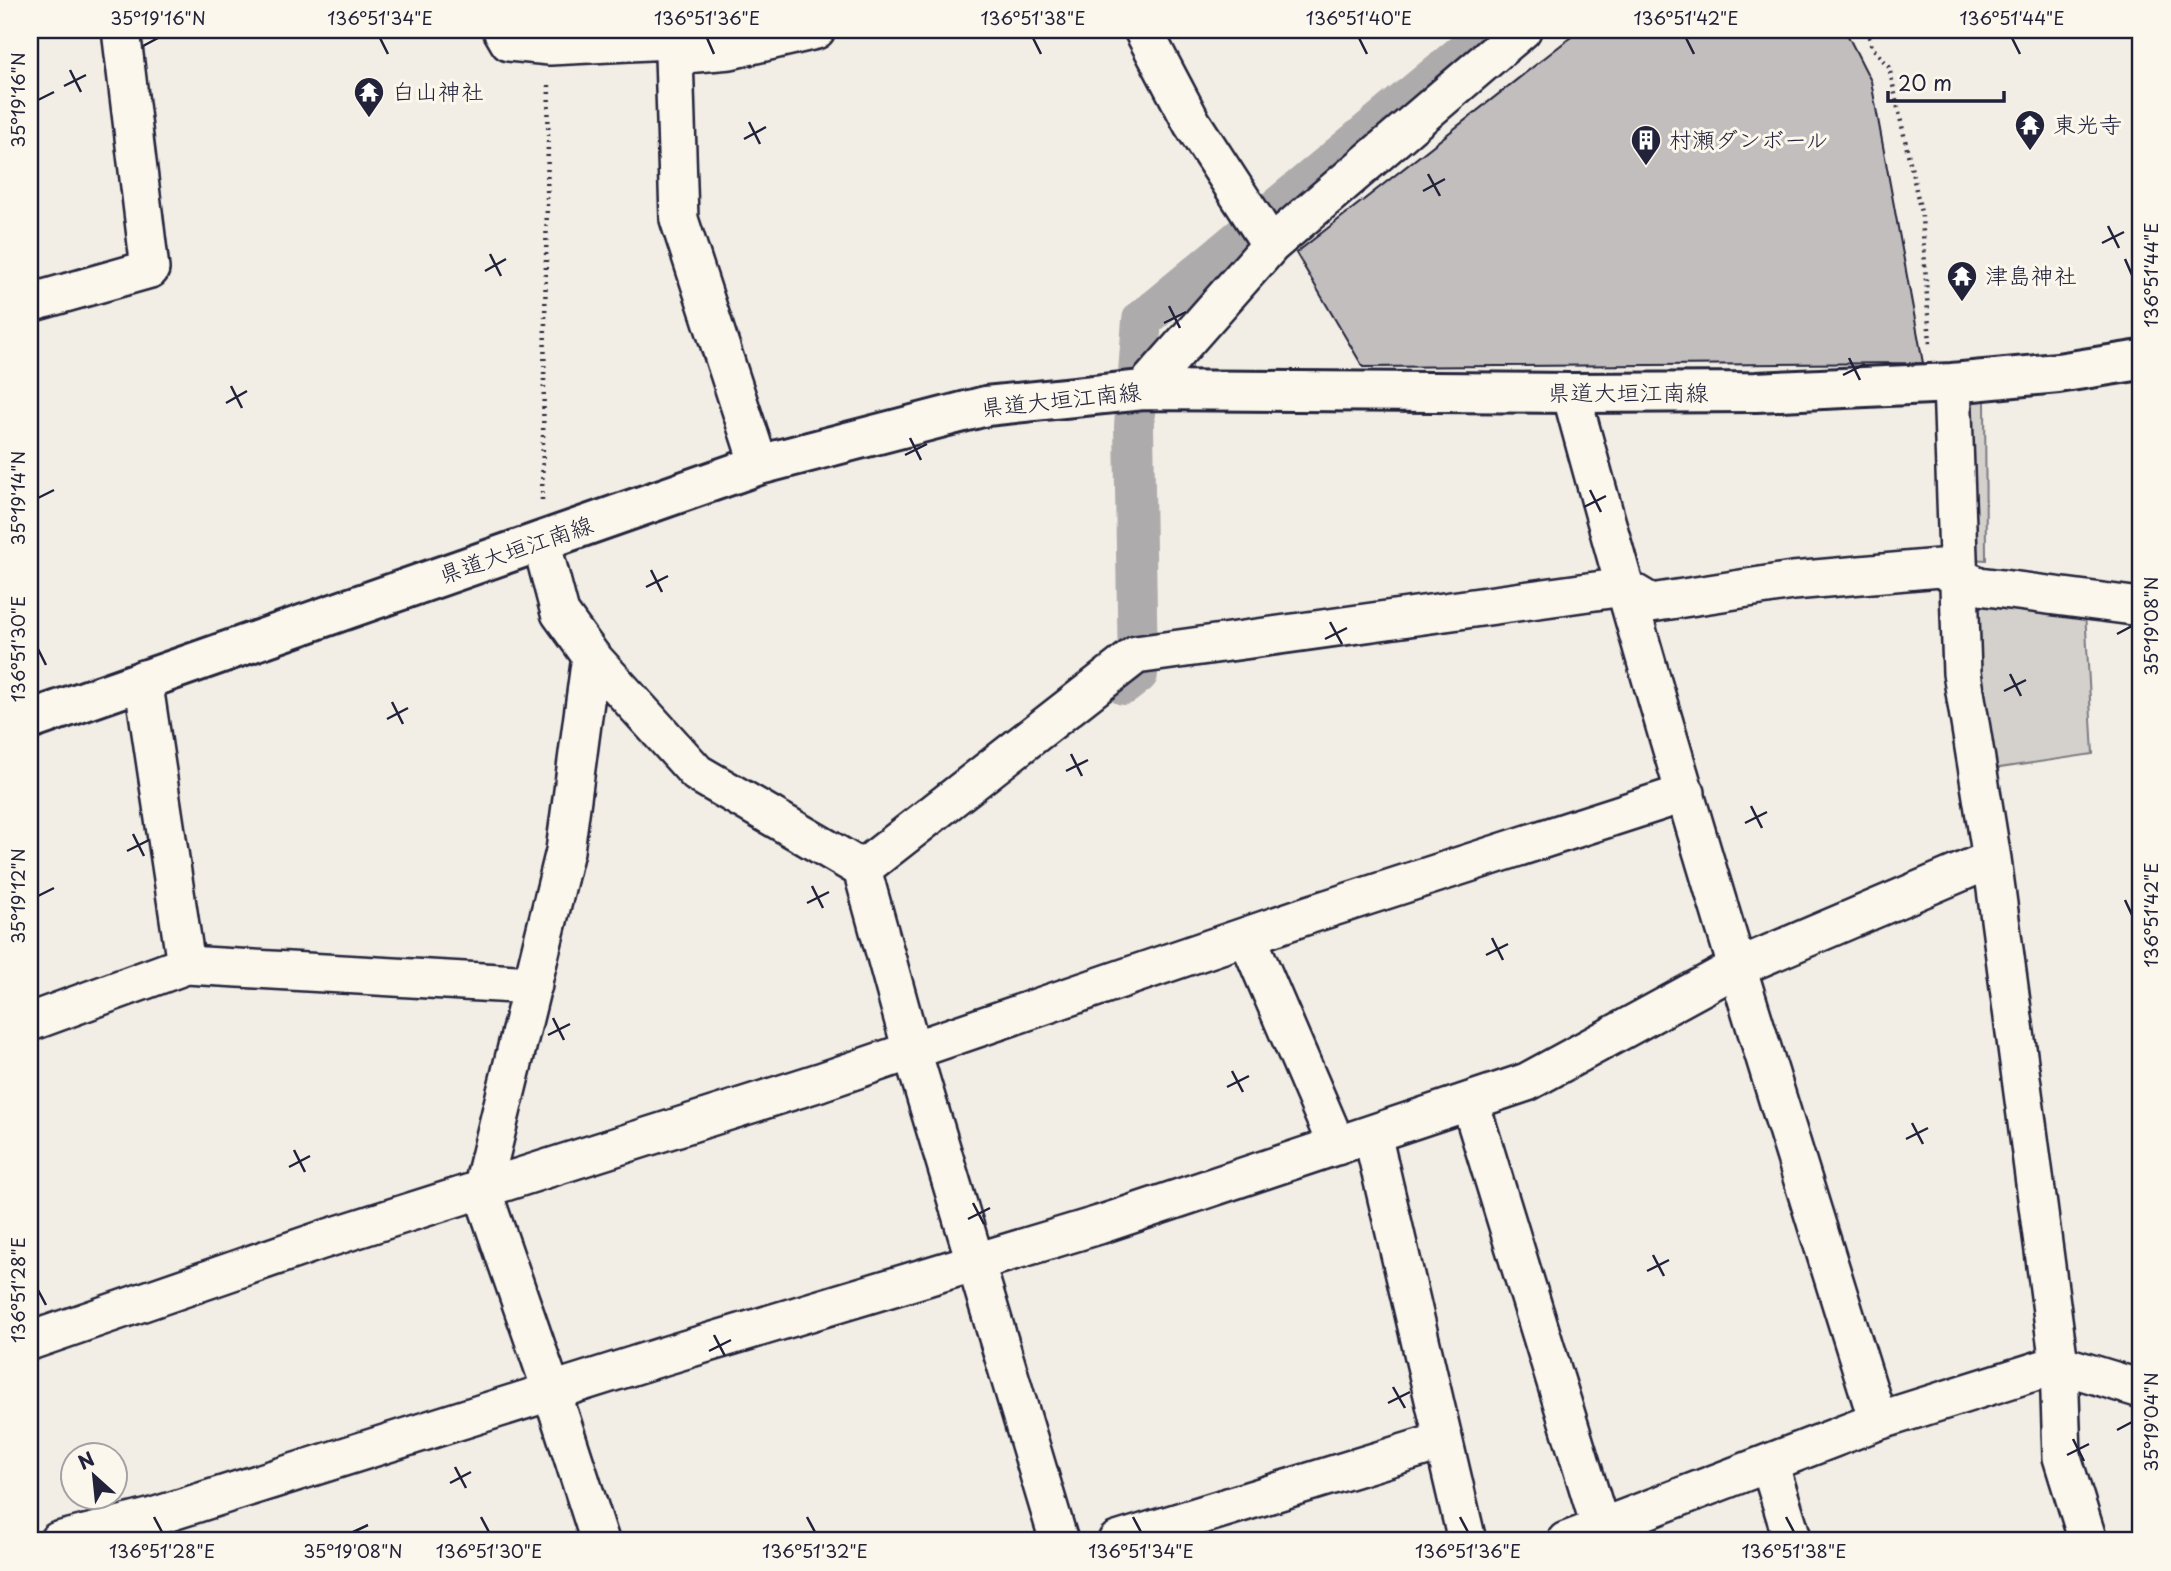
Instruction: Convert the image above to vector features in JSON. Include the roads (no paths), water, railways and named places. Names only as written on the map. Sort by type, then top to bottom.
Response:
[{"type":"main road","name":"県道大垣江南線","points":[[30,719],[759,465],[986,406],[1143,390],[1756,392],[1942,384],[2058,373],[2141,360]]},
{"type":"street","points":[[30,303],[150,269],[121,30]]},
{"type":"street","points":[[502,30],[509,42],[550,46],[670,42],[730,50],[816,30]]},
{"type":"street","points":[[1143,30],[1192,123],[1271,245]]},
{"type":"street","points":[[1143,390],[1271,245],[1522,30]]},
{"type":"street","points":[[670,42],[679,219],[759,465]]},
{"type":"street","points":[[1942,384],[1960,578],[1962,673],[1992,859],[2059,1364],[2062,1457],[2088,1541]]},
{"type":"street","points":[[1571,393],[1624,587],[1737,968],[1878,1420]]},
{"type":"street","points":[[541,541],[560,613],[591,656],[698,772],[862,869],[912,1051],[1059,1541]]},
{"type":"street","points":[[862,869],[1136,655],[1624,587],[1651,603],[1793,582],[1939,568],[1979,586],[2141,607]]},
{"type":"street","points":[[591,656],[565,852],[482,1190],[600,1541]]},
{"type":"street","points":[[144,679],[186,965]]},
{"type":"street","points":[[30,1341],[323,1240],[912,1051],[1247,936],[1686,793]]},
{"type":"street","points":[[58,1541],[153,1517],[1099,1225],[1527,1083],[1737,968],[1992,859]]},
{"type":"street","points":[[1247,936],[1336,1146]]},
{"type":"street","points":[[30,1023],[186,965],[533,985]]},
{"type":"street","points":[[1470,1102],[1601,1529]]},
{"type":"street","points":[[1372,1134],[1467,1541]]},
{"type":"street","points":[[1566,1541],[1878,1420],[2059,1364],[2141,1389]]},
{"type":"street","points":[[1116,1541],[1443,1441]]},
{"type":"street","points":[[1769,1463],[1793,1541]]},
{"type":"waterway","points":[[1124,685],[1138,674],[1134,426],[1142,320],[1491,30]]},
{"type":"place","name":"白山神社","points":[[369,119]]},
{"type":"place","name":"東光寺","points":[[2030,152]]},
{"type":"place","name":"村瀬ダンボール","points":[[1646,167]]},
{"type":"place","name":"津島神社","points":[[1962,303]]}]
